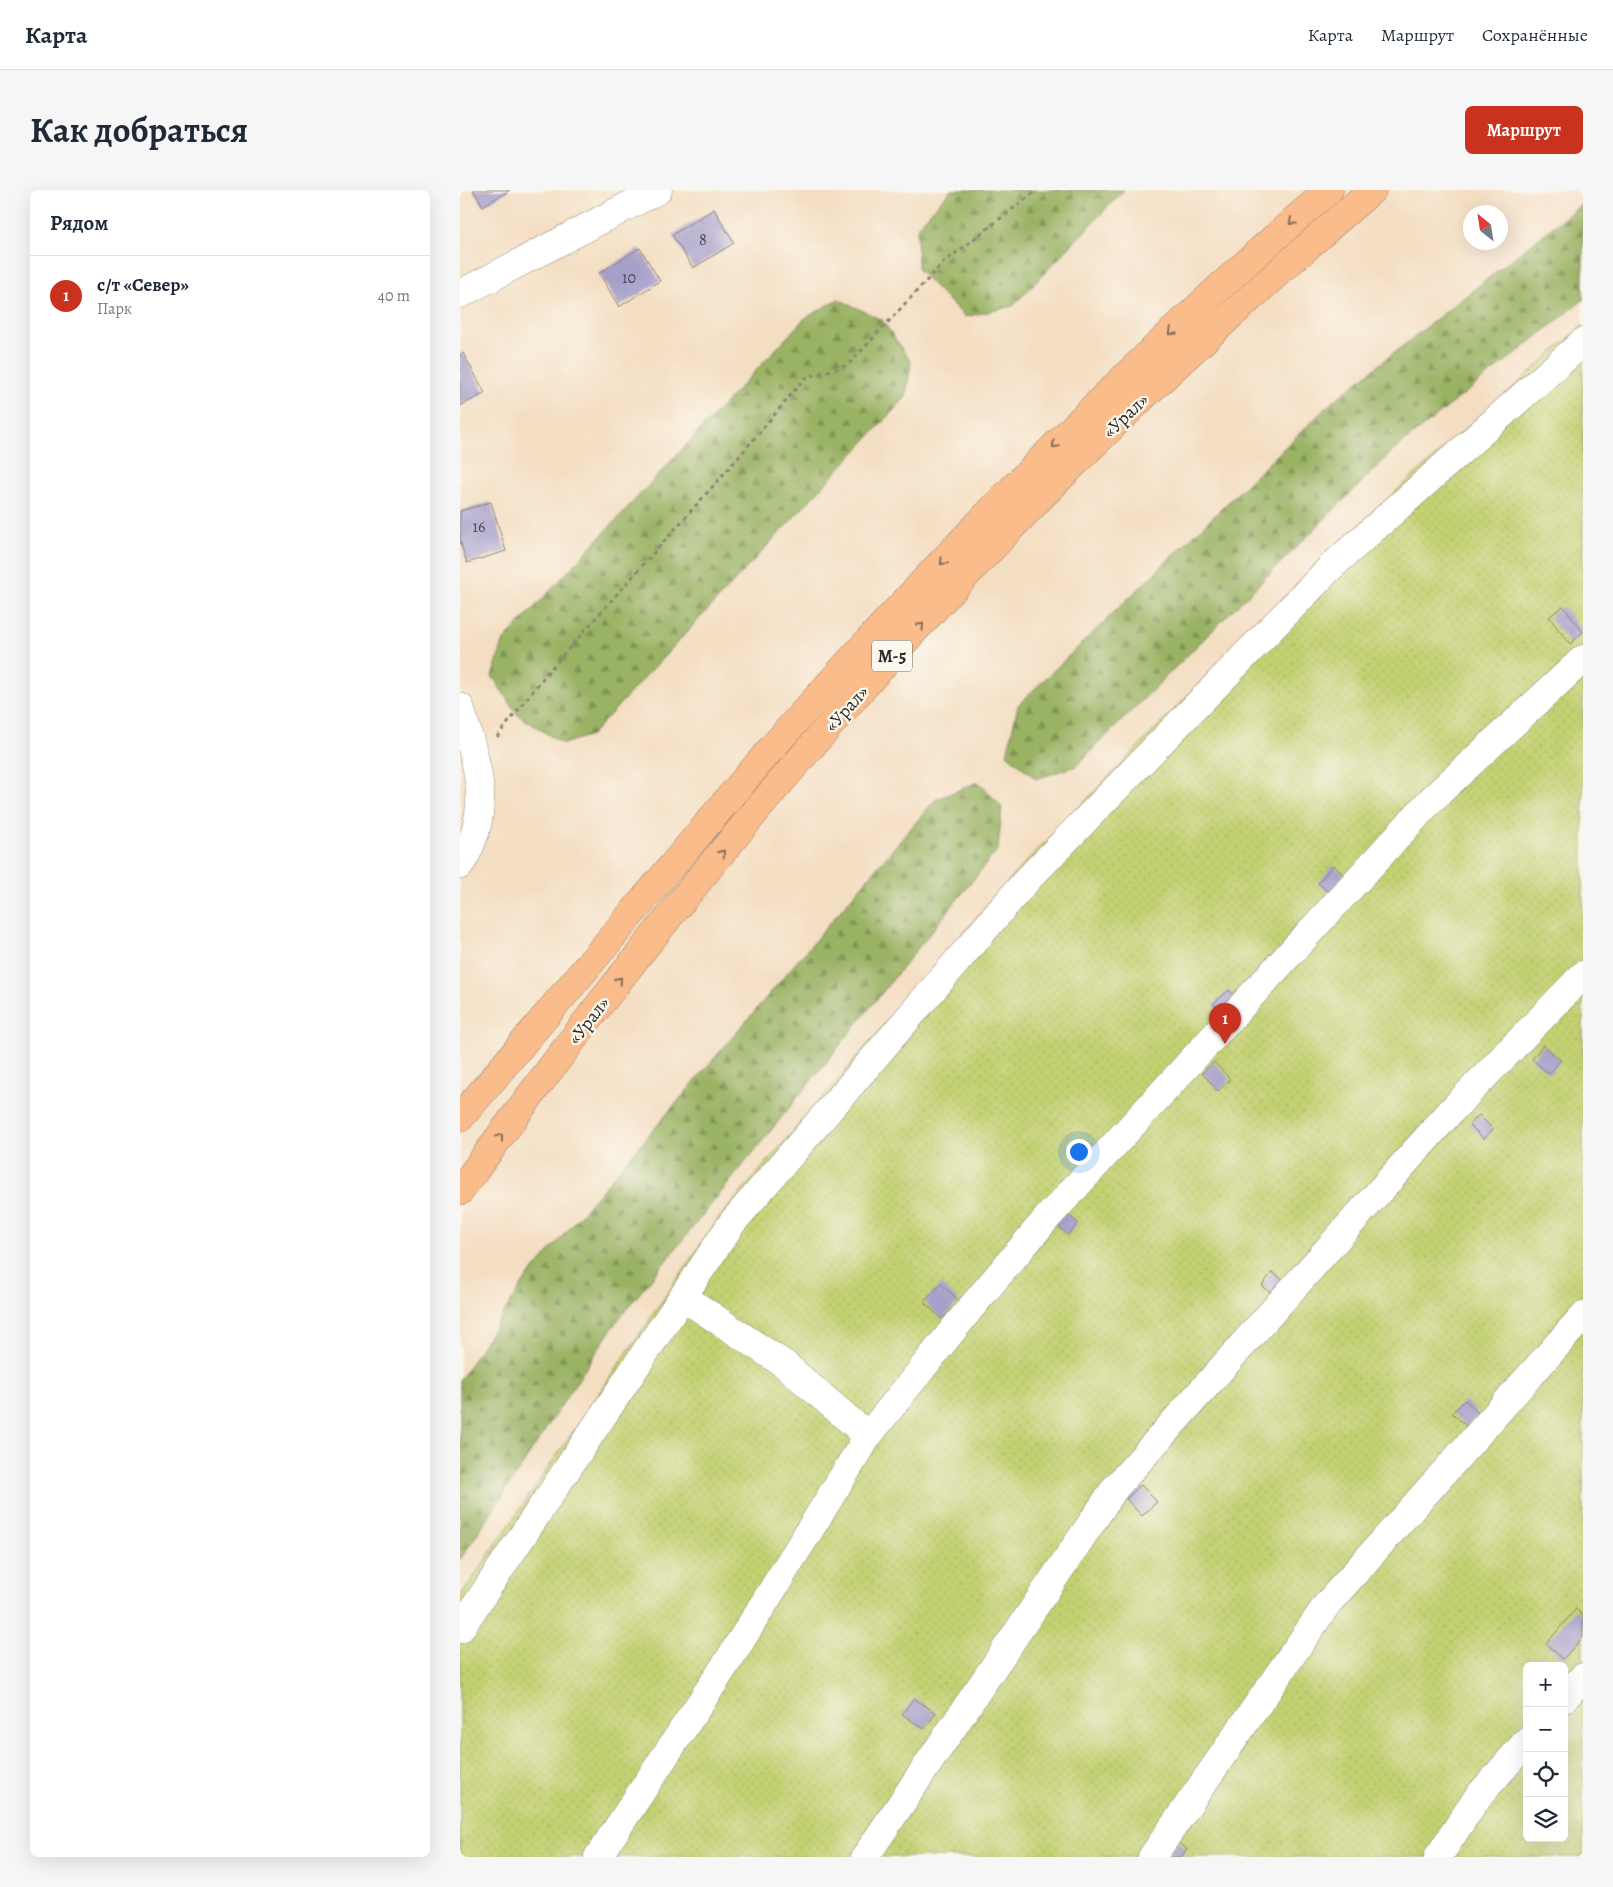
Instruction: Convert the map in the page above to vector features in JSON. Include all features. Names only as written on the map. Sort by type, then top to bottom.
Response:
[{"type":"highway","name":"«Урал»","points":[[460,1118],[708,823],[871,638],[1019,481],[1092,408],[1185,320],[1329,190]]},
{"type":"highway","name":"«Урал»","points":[[464,1178],[600,1004],[728,845],[892,656],[1042,496],[1246,302],[1372,190]]},
{"type":"street","points":[[460,294],[658,190]]},
{"type":"street","points":[[460,1629],[732,1223],[1027,880],[1332,566],[1583,342]]},
{"type":"street","points":[[598,1857],[730,1658],[868,1436],[969,1310],[1047,1218],[1431,800],[1583,659]]},
{"type":"street","points":[[460,707],[476,763],[482,797],[478,827],[460,865]]},
{"type":"street","points":[[865,1857],[1115,1488],[1451,1111],[1583,975]]},
{"type":"street","points":[[460,1095],[475,1088],[501,1069]]},
{"type":"street","points":[[684,1297],[784,1364],[868,1436]]},
{"type":"street","points":[[1152,1857],[1328,1603],[1583,1316]]},
{"type":"street","points":[[1568,1695],[1583,1678]]},
{"type":"street","points":[[1438,1857],[1476,1798],[1523,1745]]},
{"type":"path","points":[[476,763],[547,673],[738,458],[805,378],[848,364],[943,263],[1037,190]]},
{"type":"green space","points":[[951,190],[1124,190],[1013,306],[965,317],[918,270],[917,227]]},
{"type":"green space","points":[[1583,203],[1583,300],[1395,449],[1076,766],[1036,779],[1007,754],[1018,705],[1332,402]]},
{"type":"green space","points":[[838,299],[882,320],[911,362],[906,397],[591,735],[563,744],[518,715],[492,676],[504,640],[804,319]]},
{"type":"green space","points":[[1583,325],[1583,1857],[460,1857],[460,1597],[719,1218],[1017,871],[1326,554]]},
{"type":"green space","points":[[978,782],[1002,807],[998,849],[614,1325],[460,1560],[460,1380],[526,1279],[935,800]]},
{"type":"building","points":[[473,190],[510,190],[483,206]]},
{"type":"building","points":[[714,209],[734,243],[693,268],[672,235]]},
{"type":"building","points":[[640,248],[660,281],[619,307],[599,273]]},
{"type":"building","points":[[463,353],[485,393],[460,406],[460,355]]},
{"type":"building","points":[[491,502],[506,551],[467,563],[460,541],[460,511]]},
{"type":"building","points":[[1563,606],[1583,632],[1570,644],[1549,617]]},
{"type":"building","points":[[1333,865],[1344,875],[1329,893],[1318,883]]},
{"type":"building","points":[[1229,990],[1239,1001],[1224,1015],[1213,1004]]},
{"type":"building","points":[[1543,1045],[1561,1060],[1549,1074],[1532,1059]]},
{"type":"building","points":[[1214,1062],[1230,1079],[1218,1091],[1202,1073]]},
{"type":"building","points":[[1479,1115],[1493,1129],[1484,1139],[1469,1124]]},
{"type":"building","points":[[1064,1211],[1078,1223],[1068,1235],[1054,1223]]},
{"type":"building","points":[[1272,1272],[1285,1281],[1275,1295],[1262,1286]]},
{"type":"building","points":[[941,1284],[959,1301],[942,1319],[924,1302]]},
{"type":"building","points":[[1465,1400],[1479,1414],[1466,1426],[1452,1413]]},
{"type":"building","points":[[1141,1485],[1157,1502],[1142,1516],[1126,1499]]},
{"type":"building","points":[[1576,1609],[1583,1616],[1583,1637],[1563,1659],[1546,1644]]},
{"type":"building","points":[[914,1698],[936,1713],[924,1729],[902,1714]]},
{"type":"building","points":[[1177,1842],[1187,1849],[1181,1857],[1166,1857]]},
{"type":"place","name":"с/т «Север»","points":[[1225,1044]]}]
